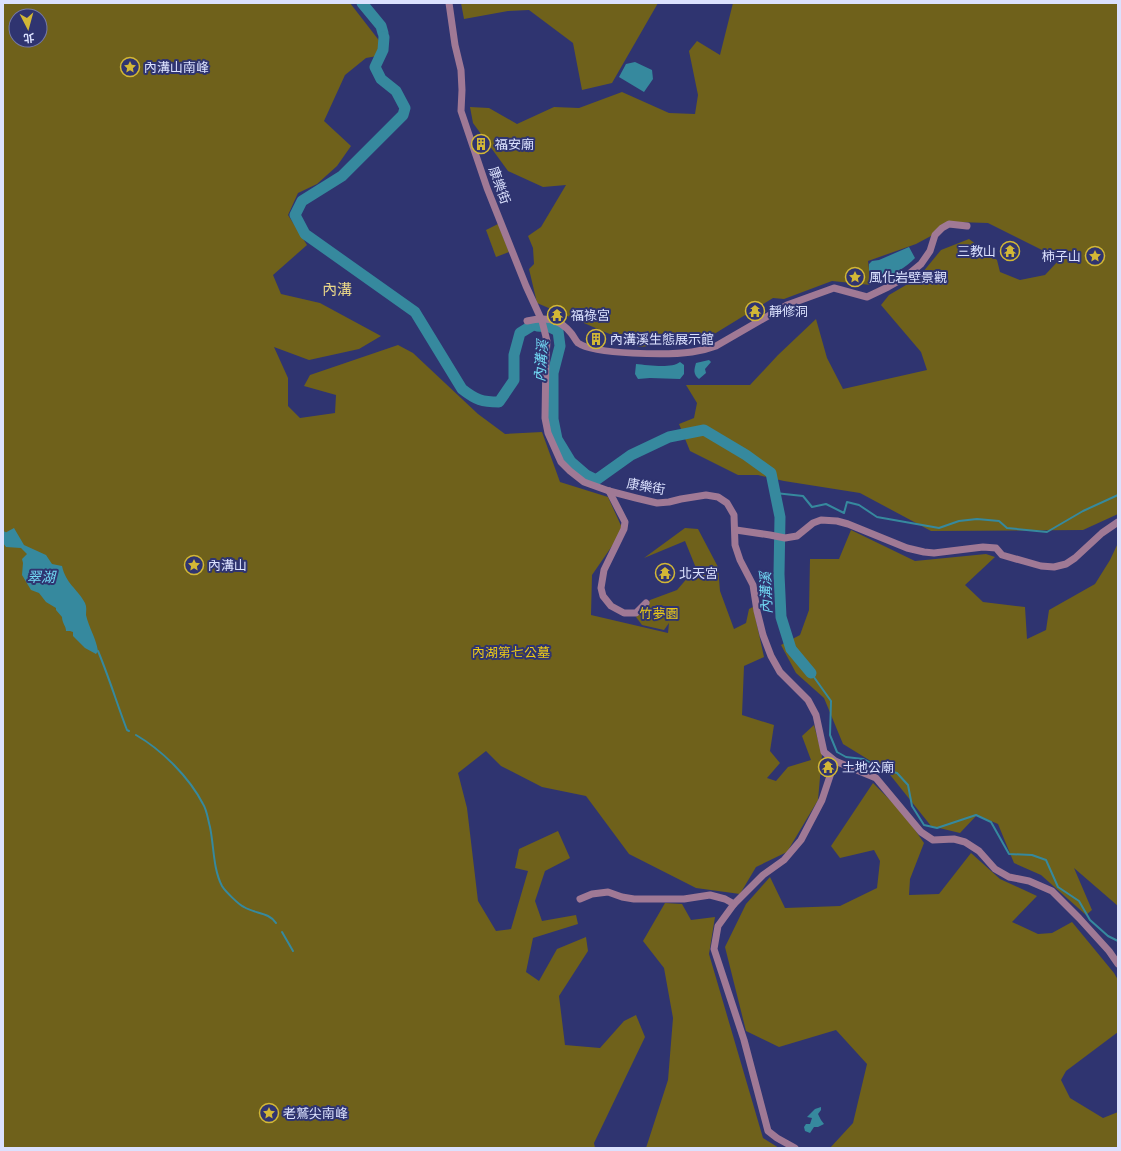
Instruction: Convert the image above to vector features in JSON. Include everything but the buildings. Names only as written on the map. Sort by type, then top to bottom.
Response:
[{"type":"street","name":"康樂街","points":[[449,3],[455,44],[461,70],[461,111],[487,188],[545,332],[547,341],[545,418],[548,433],[553,445],[562,462],[570,471],[584,482],[609,491],[658,503],[706,495],[718,497],[727,503],[734,515],[736,530],[735,546],[740,560],[753,585],[763,635],[771,656],[780,672],[808,700],[816,715],[824,752],[835,761]]},
{"type":"street","points":[[527,321],[541,320],[560,323],[571,332],[577,342],[596,349],[631,353],[701,351],[716,346],[787,305],[834,288],[867,297],[876,293],[904,278],[922,264],[930,251],[935,235],[942,228],[949,224],[967,226]]},
{"type":"street","points":[[609,491],[625,522],[624,529],[604,570],[601,588],[603,596],[611,606],[624,613],[636,613],[646,603]]},
{"type":"street","points":[[736,530],[785,538],[797,536],[813,523],[821,520],[837,521],[907,548],[924,552],[934,553],[983,547],[996,548],[1002,555],[1041,566],[1054,567],[1066,564],[1075,558],[1102,533],[1118,522]]},
{"type":"street","points":[[795,1148],[777,1138],[768,1130],[744,1040],[714,949],[718,926],[734,904],[763,875],[787,856],[801,840],[822,800],[835,761],[876,778],[921,832],[933,840],[954,840],[965,842],[979,851],[995,869],[1009,877],[1029,881],[1052,891],[1084,923],[1109,951],[1118,964]]},
{"type":"street","points":[[580,899],[592,894],[608,892],[634,899],[684,899],[710,895],[725,899],[734,904]]},
{"type":"green space","points":[[3,3],[350,3],[381,43],[377,56],[366,58],[345,75],[324,121],[351,146],[337,166],[317,184],[298,193],[288,215],[307,245],[273,275],[281,294],[320,303],[381,336],[359,349],[309,360],[274,347],[288,378],[288,406],[300,418],[335,413],[336,395],[304,386],[310,375],[398,345],[413,353],[478,414],[505,434],[542,432],[560,482],[608,497],[623,530],[592,575],[591,615],[668,633],[669,623],[664,630],[642,625],[636,617],[645,608],[650,600],[677,590],[696,568],[685,541],[644,558],[685,528],[698,529],[718,567],[720,591],[734,629],[746,623],[749,609],[753,607],[764,657],[744,666],[742,715],[774,725],[770,751],[780,763],[767,778],[776,781],[788,767],[811,760],[802,736],[814,725],[822,755],[818,800],[787,852],[756,867],[740,894],[696,888],[629,854],[586,796],[542,787],[501,766],[486,751],[458,773],[467,808],[478,901],[496,931],[511,929],[528,871],[515,868],[519,849],[558,831],[570,858],[545,871],[535,901],[542,921],[576,915],[578,924],[533,938],[526,972],[539,981],[557,949],[586,937],[588,951],[559,996],[565,1045],[600,1048],[624,1021],[636,1015],[645,1037],[594,1143],[595,1148],[3,1148]]},
{"type":"green space","points":[[461,3],[658,3],[612,83],[582,90],[573,43],[529,10],[508,11],[464,19]]},
{"type":"green space","points":[[733,3],[1118,3],[1118,514],[1083,530],[931,531],[860,493],[784,481],[758,475],[738,475],[690,451],[679,424],[694,418],[697,403],[686,385],[750,385],[778,355],[816,319],[827,358],[843,389],[927,370],[921,352],[881,305],[889,295],[918,278],[941,250],[969,239],[997,260],[1000,272],[1020,280],[1045,275],[1060,259],[988,223],[957,222],[916,244],[868,261],[871,285],[832,281],[784,299],[773,298],[706,339],[640,347],[537,303],[529,269],[534,264],[533,248],[528,236],[541,227],[566,185],[543,187],[508,171],[473,123],[470,107],[489,108],[517,124],[554,107],[579,108],[622,92],[669,113],[695,114],[698,95],[689,51],[697,41],[720,55]]},
{"type":"green space","points":[[498,224],[509,252],[496,257],[486,230]]},
{"type":"green space","points":[[851,530],[915,561],[986,554],[995,557],[965,585],[983,602],[1025,607],[1027,639],[1046,630],[1049,610],[1095,584],[1110,560],[1118,543],[1118,906],[1074,868],[1092,910],[1086,915],[1041,875],[1014,863],[998,824],[977,815],[960,833],[931,826],[887,771],[843,744],[824,698],[796,673],[781,645],[800,635],[809,610],[810,559],[839,559]]},
{"type":"green space","points":[[873,783],[904,814],[924,843],[910,879],[909,895],[939,894],[971,853],[1000,879],[1037,896],[1012,922],[1038,934],[1052,933],[1072,922],[1114,973],[1118,980],[1118,1032],[1066,1071],[1061,1080],[1070,1098],[1103,1118],[1118,1112],[1118,1148],[830,1148],[853,1123],[867,1064],[836,1030],[779,1047],[746,1031],[725,947],[746,904],[770,877],[785,908],[840,906],[877,888],[880,861],[874,850],[840,858],[831,846]]},
{"type":"green space","points":[[665,903],[682,904],[691,920],[715,917],[709,954],[763,1138],[779,1148],[646,1148],[668,1080],[673,1018],[664,968],[643,941]]},
{"type":"water","points":[[635,62],[652,70],[653,79],[644,92],[619,77],[626,64]]},
{"type":"water","points":[[909,247],[915,258],[908,265],[881,280],[869,271],[869,264],[872,261],[879,260]]},
{"type":"water","points":[[709,360],[711,362],[705,369],[706,373],[699,379],[694,372],[696,363]]},
{"type":"water","points":[[680,362],[684,365],[684,374],[680,379],[638,379],[635,374],[636,364],[665,366]]},
{"type":"water","name":"翠湖","points":[[14,528],[24,545],[46,555],[52,564],[62,566],[69,582],[86,604],[87,620],[98,651],[96,654],[85,648],[73,636],[73,632],[66,631],[62,617],[56,608],[46,602],[39,593],[31,590],[22,575],[22,559],[27,554],[21,548],[6,547],[3,543],[3,534]]},
{"type":"water","points":[[821,1107],[818,1114],[824,1124],[814,1127],[810,1133],[805,1131],[804,1127],[806,1124],[810,1124],[812,1118],[807,1117],[815,1109]]},
{"type":"waterway","name":"內溝溪","points":[[362,3],[381,26],[383,33]]},
{"type":"waterway","name":"內溝溪","points":[[384,37],[383,50],[375,67],[381,79],[396,91],[405,108],[403,115],[342,176],[302,201],[295,215],[305,234],[415,312],[462,389],[475,398],[488,402],[499,402],[514,380],[514,355],[520,333],[533,325]]},
{"type":"waterway","name":"內溝溪","points":[[537,326],[550,327],[558,331],[560,346],[553,373],[553,419],[557,439],[571,462],[586,475],[596,480],[631,455],[669,437],[704,430],[746,455],[771,473],[780,517],[779,574],[781,617],[791,649],[811,673]]},
{"type":"waterway","points":[[775,493],[803,496],[812,507],[826,504],[844,513],[847,502],[859,505],[877,517],[939,528],[959,521],[977,519],[999,521],[1007,528],[1047,532],[1083,511],[1118,495]]},
{"type":"waterway","points":[[98,651],[127,730],[129,731]]},
{"type":"waterway","name":"內溝溪","points":[[811,673],[831,701],[830,735],[837,752],[846,757],[863,759],[882,769],[897,773],[908,785],[912,806],[924,825],[937,828],[976,815],[991,822],[1009,854],[1032,855],[1046,860],[1058,887],[1079,901],[1090,920],[1108,936],[1118,941]]},
{"type":"waterway","points":[[136,735],[165,756],[183,774],[203,804],[210,827],[217,872],[222,886],[232,898],[242,906],[266,915],[273,919],[276,923]]},
{"type":"waterway","points":[[282,932],[293,951]]},
{"type":"place","name":"內溝山南峰","points":[[130,67]]},
{"type":"place","name":"福安廟","points":[[481,144]]},
{"type":"place","name":"三教山","points":[[1010,251]]},
{"type":"place","name":"柿子山","points":[[1095,256]]},
{"type":"place","name":"風化岩壁景觀","points":[[855,277]]},
{"type":"place","name":"靜修洞","points":[[755,311]]},
{"type":"place","name":"福祿宮","points":[[557,315]]},
{"type":"place","name":"內溝溪生態展示館","points":[[596,339]]},
{"type":"place","name":"內溝山","points":[[194,565]]},
{"type":"place","name":"北天宮","points":[[665,573]]},
{"type":"place","name":"土地公廟","points":[[828,767]]},
{"type":"place","name":"老鷲尖南峰","points":[[269,1113]]},
{"type":"district","name":"內溝","points":[[337,290]]},
{"type":"park label","name":"竹夢園","points":[[659,613]]},
{"type":"park label","name":"內湖第七公墓","points":[[511,652]]}]
